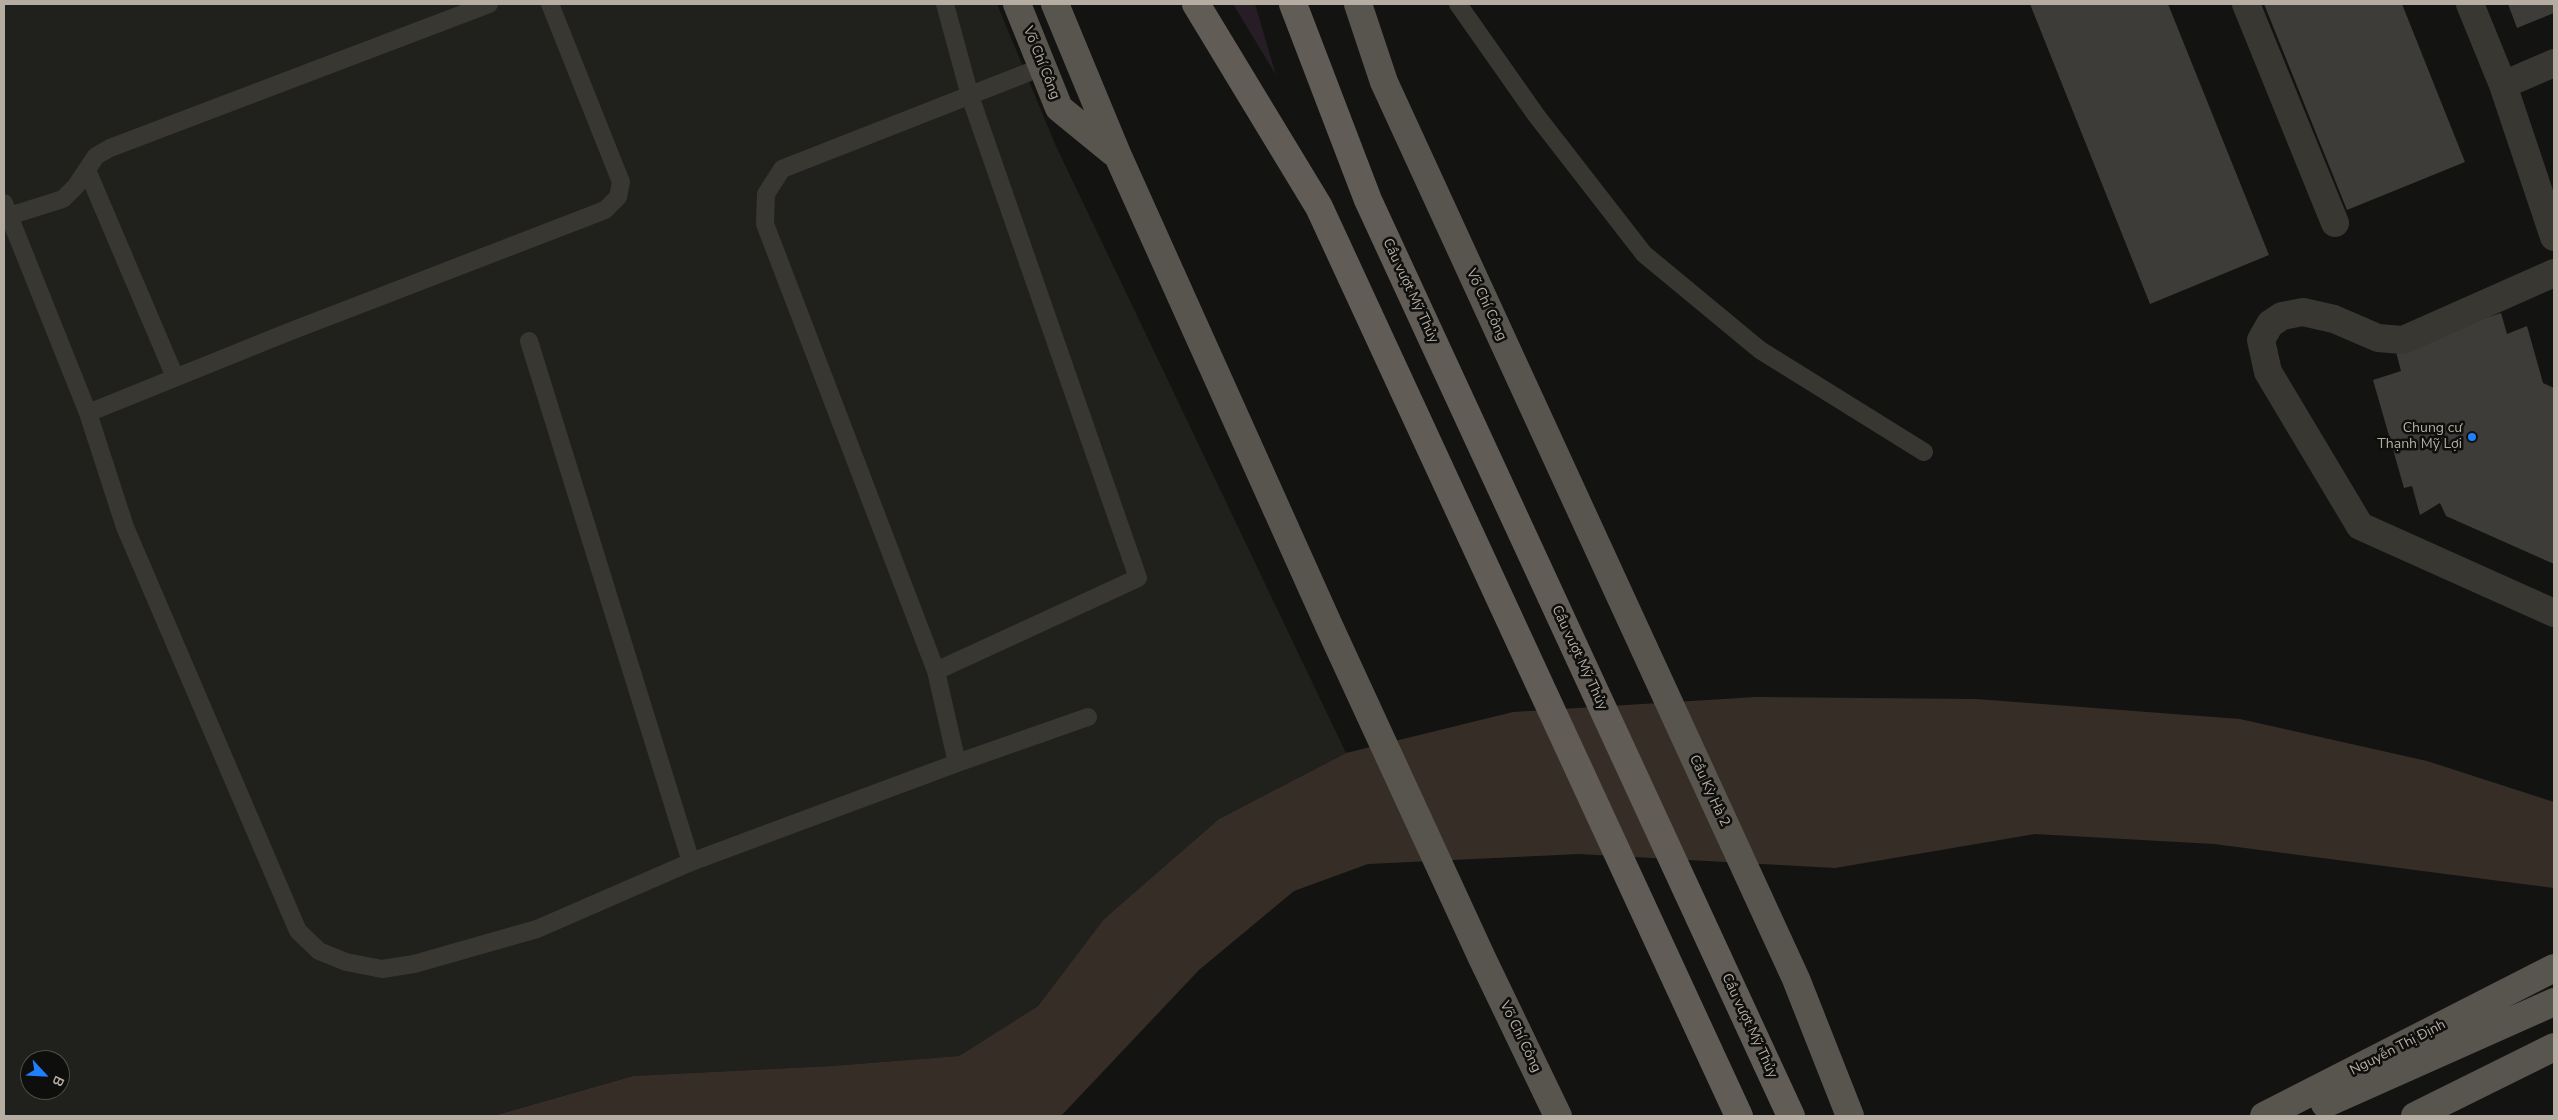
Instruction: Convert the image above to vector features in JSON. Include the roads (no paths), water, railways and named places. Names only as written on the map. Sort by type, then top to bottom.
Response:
[{"type":"highway","points":[[1196,4],[1319,207],[1739,1116]]},
{"type":"highway","name":"Cầu vượt Mỹ Thủy","points":[[1293,4],[1368,200],[1791,1116]]},
{"type":"main road","name":"Võ Chí Công","points":[[1017,4],[1059,108],[1118,156]]},
{"type":"main road","name":"Võ Chí Công","points":[[1055,4],[1118,156],[1330,628],[1482,958],[1558,1116]]},
{"type":"main road","name":"Võ Chí Công","points":[[1358,4],[1384,82],[1623,603]]},
{"type":"main road","name":"Cầu Kỳ Hà 2","points":[[1623,603],[1796,979],[1850,1116]]},
{"type":"main road","name":"Nguyễn Thị Định","points":[[2264,1116],[2543,974]]},
{"type":"main road","name":"Nguyễn Thị Định","points":[[2299,1116],[2552,1003]]},
{"type":"main road","points":[[2415,1116],[2554,1048]]},
{"type":"street","points":[[2246,4],[2334,223]]},
{"type":"street","points":[[2470,4],[2503,85],[2554,237]]},
{"type":"street","points":[[2503,85],[2554,63]]},
{"type":"street","points":[[2554,273],[2403,340],[2378,338],[2334,319],[2303,312],[2282,316],[2270,324],[2262,340],[2268,372],[2360,526],[2554,613]]},
{"type":"lane","points":[[489,4],[110,148],[96,156],[87,170],[62,199],[6,210],[10,239],[88,413],[125,527],[298,931],[320,951],[346,962],[382,969],[414,964],[537,929],[692,862],[957,763],[1088,717]]},
{"type":"lane","points":[[88,413],[175,377],[605,210],[618,197],[621,182],[550,4]]},
{"type":"lane","points":[[936,672],[1138,578],[970,96],[945,4]]},
{"type":"lane","points":[[1458,4],[1536,115],[1644,254],[1760,350],[1924,452]]},
{"type":"lane","points":[[957,763],[936,672],[765,224],[766,194],[782,169],[1042,66]]},
{"type":"lane","points":[[87,170],[175,377]]},
{"type":"lane","points":[[529,341],[692,862]]},
{"type":"place","name":"Chung cư Thạnh Mỹ Lợi","points":[[2472,437]]}]
